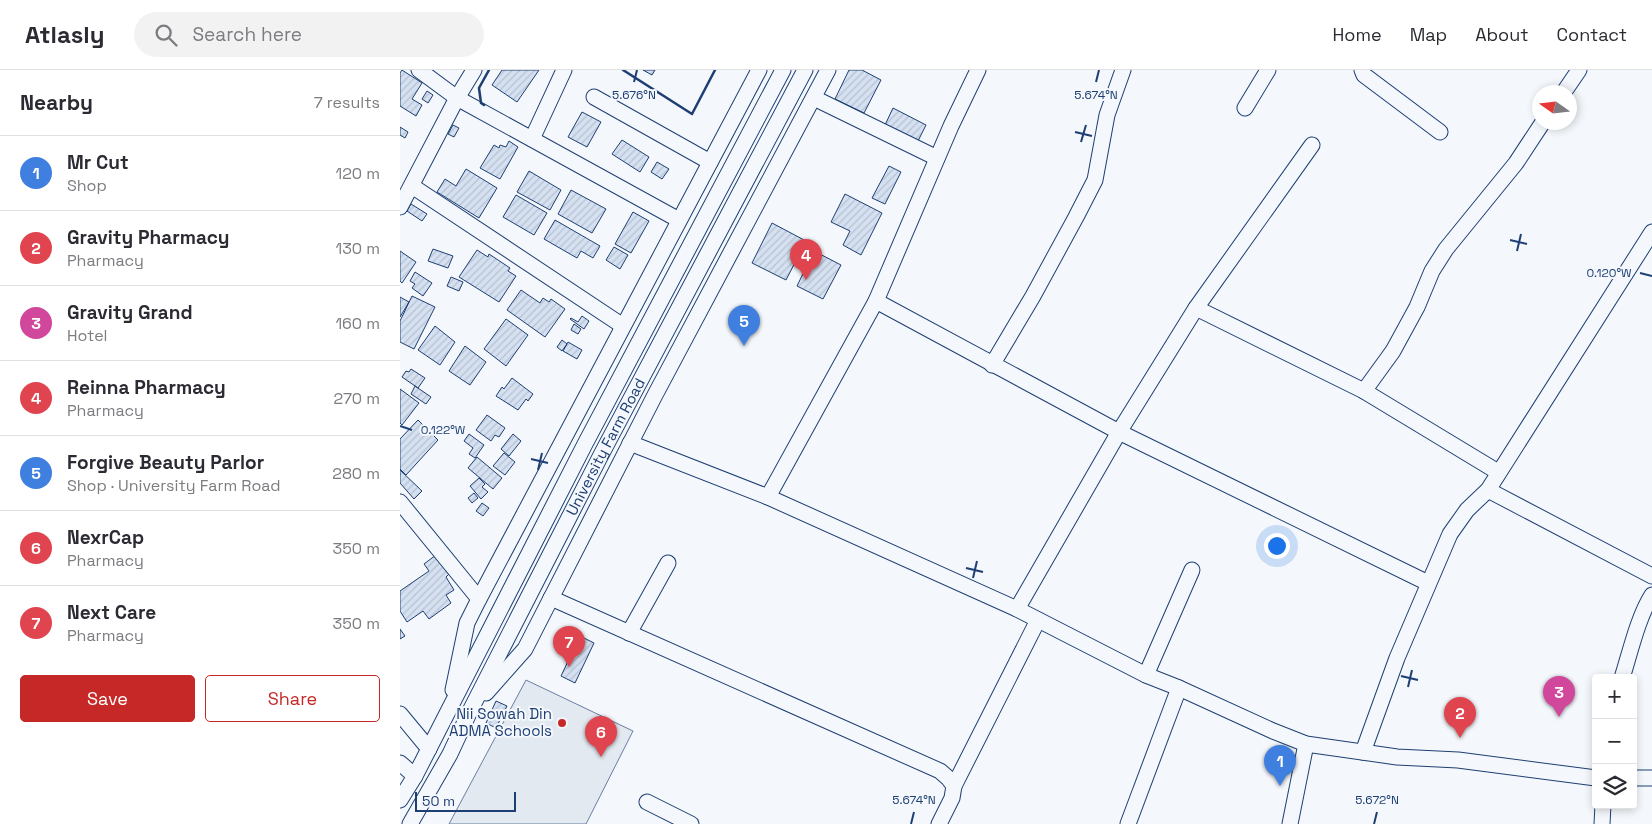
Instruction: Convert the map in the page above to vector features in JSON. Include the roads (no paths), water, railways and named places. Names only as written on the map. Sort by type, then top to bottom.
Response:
[{"type":"street","points":[[419,70],[457,98],[679,220]]},
{"type":"street","points":[[400,207],[457,98],[474,70]]},
{"type":"street","points":[[532,139],[564,70]]},
{"type":"street","points":[[448,711],[467,623],[759,70]]},
{"type":"street","name":"University Farm Road","points":[[400,800],[415,776],[585,444],[783,70]]},
{"type":"street","name":"University Farm Road","points":[[410,824],[443,767],[602,453],[805,70]]},
{"type":"street","points":[[470,711],[525,649],[630,444],[828,70]]},
{"type":"street","points":[[768,497],[876,301],[937,158],[978,70]]},
{"type":"street","points":[[992,365],[1033,296],[1095,180],[1107,115],[1123,70]]},
{"type":"street","points":[[1245,108],[1268,70]]},
{"type":"street","points":[[1362,70],[1364,75],[1440,132]]},
{"type":"street","points":[[1569,85],[1579,70]]},
{"type":"street","points":[[594,98],[710,162]]},
{"type":"street","points":[[814,98],[937,158]]},
{"type":"street","points":[[1364,391],[1392,351],[1417,307],[1432,271],[1446,249],[1516,163],[1538,130]]},
{"type":"street","points":[[1017,609],[1118,432],[1196,308],[1312,145]]},
{"type":"street","points":[[412,186],[623,326]]},
{"type":"street","points":[[1363,752],[1397,658],[1450,534],[1467,510],[1488,490],[1652,232]]},
{"type":"street","points":[[876,301],[1118,432],[1428,582]]},
{"type":"street","points":[[1196,308],[1364,391],[1498,472]]},
{"type":"street","points":[[630,444],[768,497],[1017,609],[1146,675],[1306,744],[1397,757],[1458,760],[1592,777]]},
{"type":"street","points":[[1488,490],[1652,576]]},
{"type":"street","points":[[400,502],[479,599]]},
{"type":"street","points":[[629,633],[668,563]]},
{"type":"street","points":[[1146,675],[1192,570]]},
{"type":"street","points":[[551,598],[940,771],[954,786]]},
{"type":"street","points":[[1623,674],[1632,644],[1650,600]]},
{"type":"street","points":[[939,824],[952,798],[954,786],[1038,620]]},
{"type":"street","points":[[1128,824],[1179,688]]},
{"type":"street","points":[[400,714],[429,749]]},
{"type":"street","points":[[1290,824],[1306,744]]},
{"type":"street","points":[[400,762],[415,776]]},
{"type":"street","points":[[1637,778],[1652,778]]},
{"type":"street","points":[[647,802],[691,824]]},
{"type":"street","points":[[1602,824],[1603,809]]},
{"type":"place","name":"Reinna Pharmacy","points":[[806,280]]},
{"type":"place","name":"Forgive Beauty Parlor","points":[[744,346]]},
{"type":"place","name":"Next Care","points":[[569,667]]},
{"type":"place","name":"Gravity Grand","points":[[1559,717]]},
{"type":"place","name":"Nii Sowah Din ADMA Schools","points":[[562,723]]},
{"type":"place","name":"Gravity Pharmacy","points":[[1460,738]]},
{"type":"place","name":"NexrCap","points":[[601,757]]},
{"type":"place","name":"Mr Cut","points":[[1280,786]]}]
